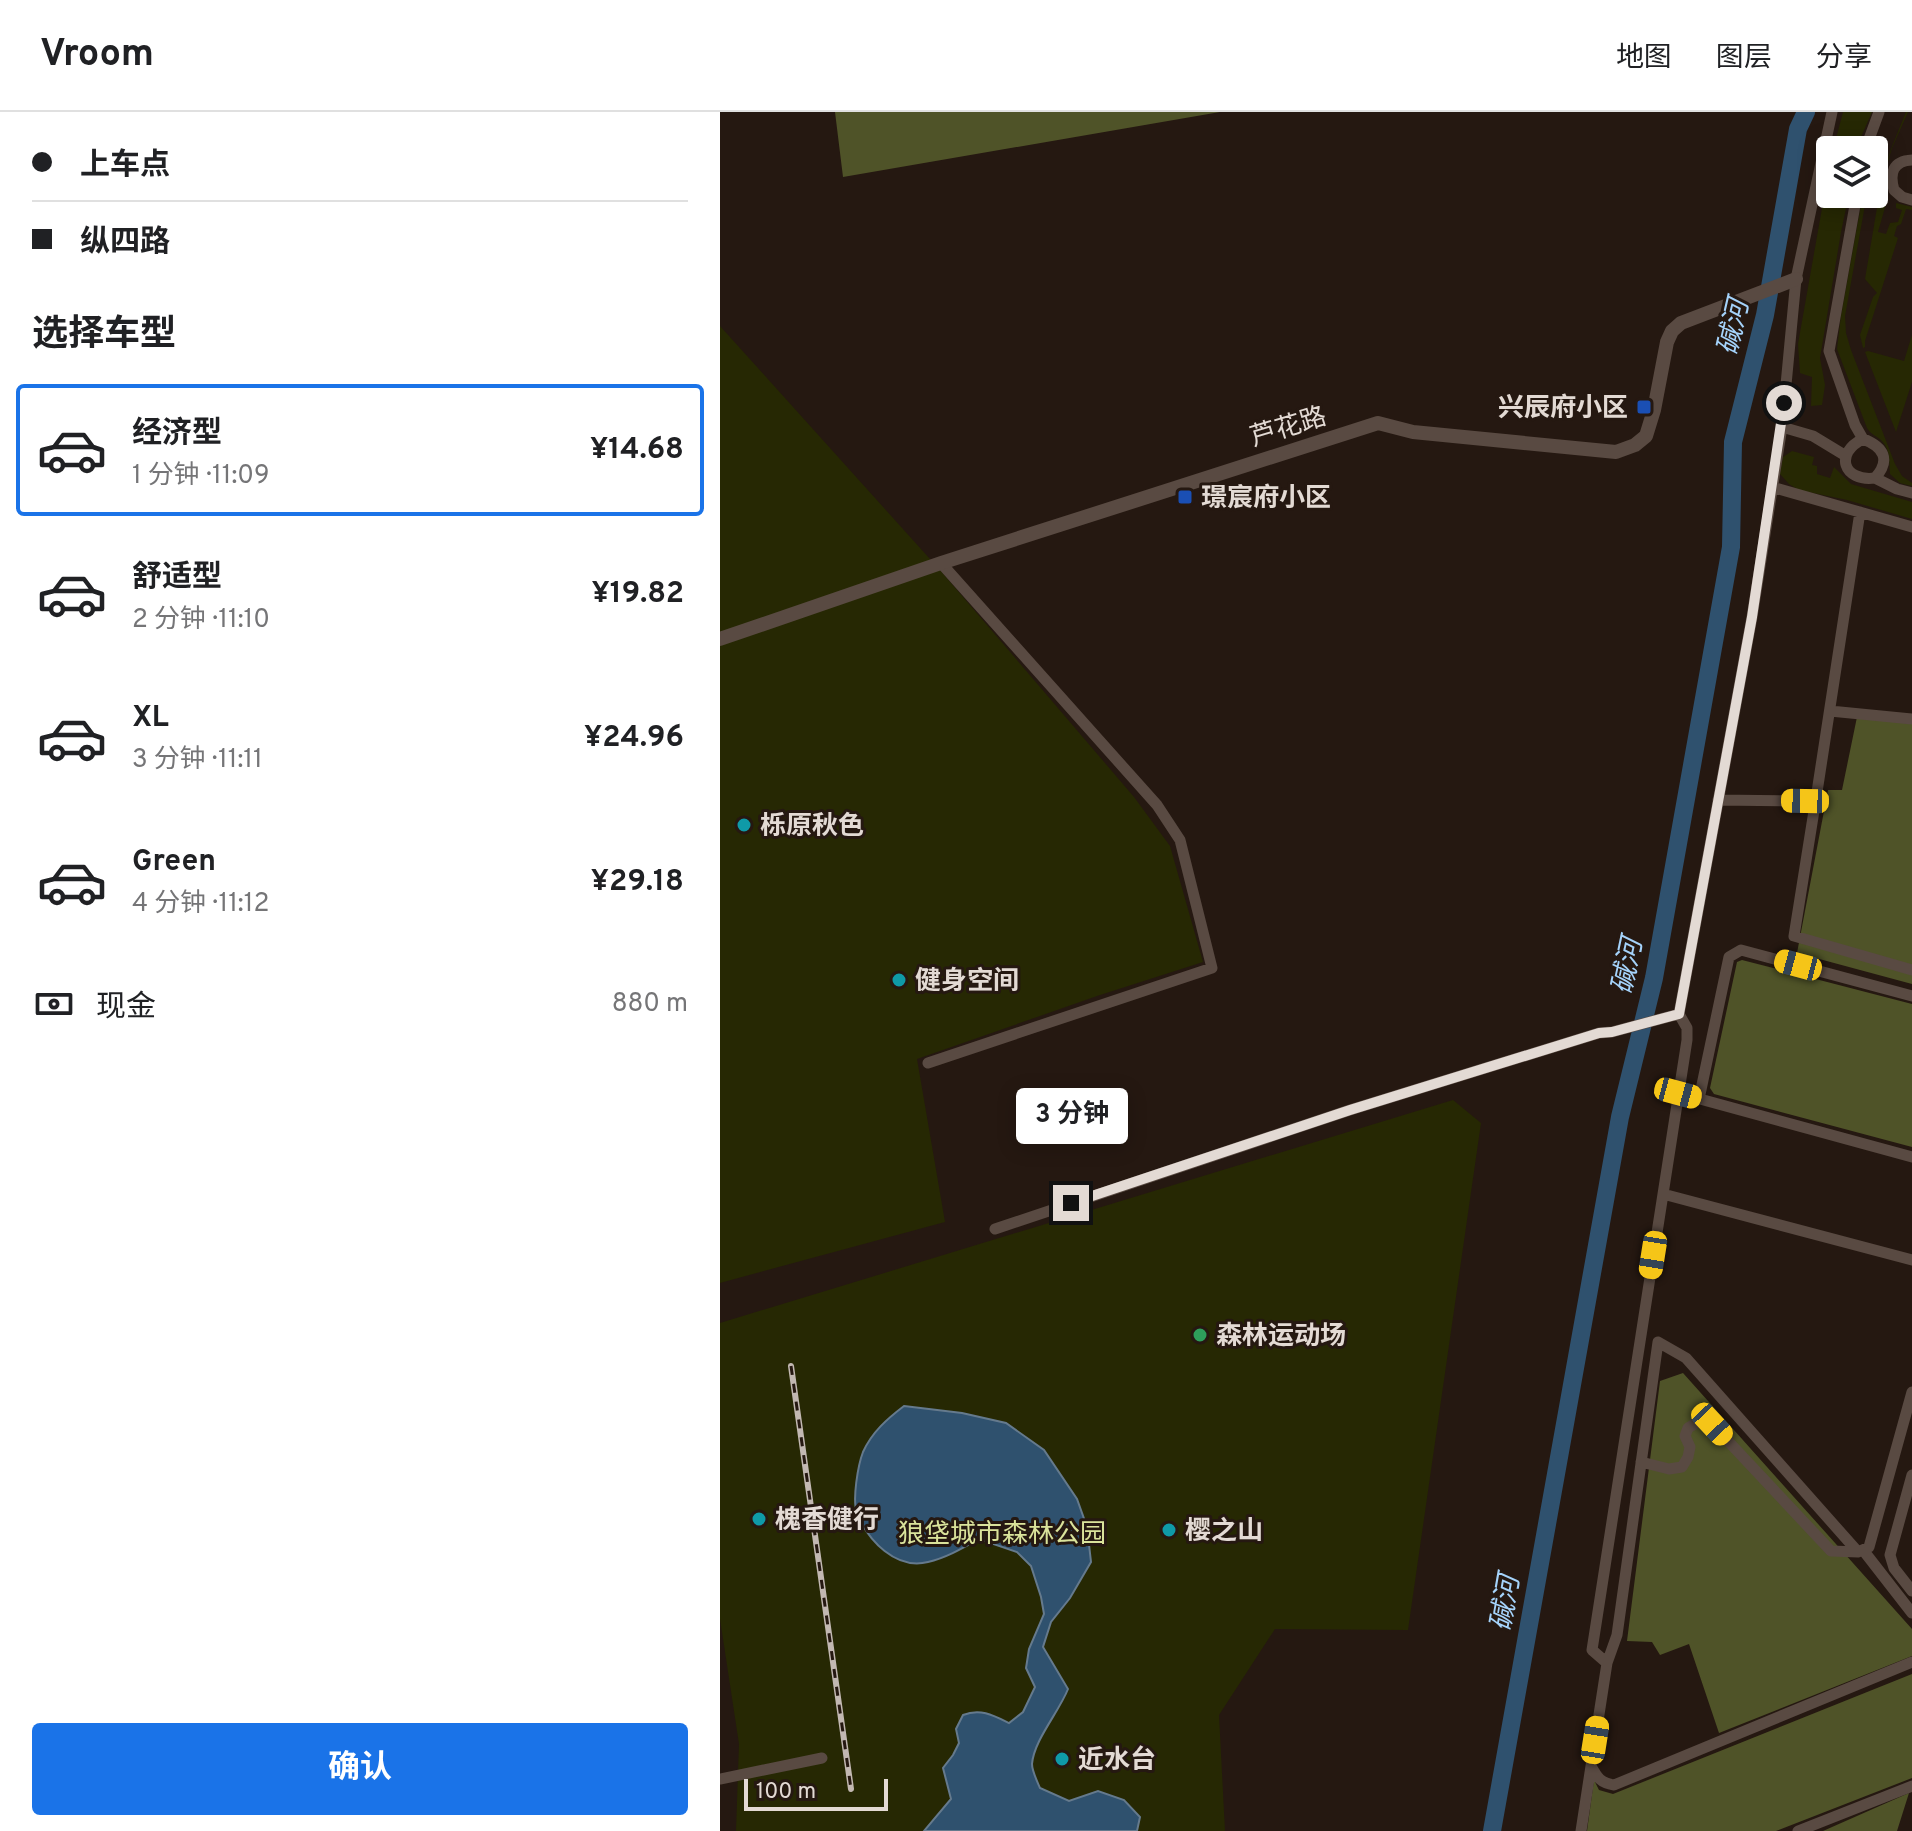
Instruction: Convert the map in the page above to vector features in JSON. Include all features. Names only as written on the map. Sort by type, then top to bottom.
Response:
[{"type":"street","points":[[1607,1663],[1592,1650],[1687,1040],[1687,1028],[1679,1014],[1752,617],[1782,427],[1790,282],[1832,112]]},
{"type":"street","points":[[1870,136],[1879,112]]},
{"type":"street","points":[[1912,160],[1896,164],[1891,178],[1894,190],[1912,200]]},
{"type":"street","points":[[1855,208],[1829,351],[1855,425],[1863,439],[1878,446],[1883,453],[1882,470],[1875,478]]},
{"type":"street","name":"芦花路","points":[[720,639],[941,563],[1378,423],[1413,432],[1616,452],[1635,445],[1646,436],[1672,331],[1681,323],[1790,282]]},
{"type":"street","points":[[1782,427],[1813,436],[1846,456]]},
{"type":"street","points":[[1863,439],[1849,448],[1846,456],[1846,467],[1851,474],[1860,479],[1875,478],[1912,493]]},
{"type":"street","points":[[1772,487],[1912,527]]},
{"type":"street","points":[[1860,512],[1794,936],[1912,970]]},
{"type":"street","points":[[928,1063],[1212,968],[1180,840],[1157,805],[941,563]]},
{"type":"street","points":[[1830,711],[1912,719]]},
{"type":"street","points":[[1718,800],[1805,801],[1817,792]]},
{"type":"street","points":[[1699,1099],[1729,957],[1741,950],[1912,996]]},
{"type":"street","points":[[995,1229],[1350,1110],[1599,1033],[1679,1014]]},
{"type":"street","points":[[1678,1093],[1912,1157]]},
{"type":"street","points":[[1663,1194],[1912,1260]]},
{"type":"street","points":[[1581,1831],[1607,1663],[1617,1635],[1658,1342],[1686,1358],[1912,1613]]},
{"type":"street","points":[[1641,1462],[1669,1469],[1682,1467],[1690,1447],[1685,1436],[1688,1428],[1698,1422],[1712,1424],[1831,1551],[1860,1551],[1869,1547],[1912,1392]]},
{"type":"street","points":[[1912,1475],[1890,1555],[1894,1568],[1912,1591]]},
{"type":"street","points":[[1591,1766],[1604,1783],[1614,1785],[1912,1662]]},
{"type":"street","points":[[720,1779],[822,1758]]},
{"type":"street","points":[[1798,1831],[1912,1786]]},
{"type":"green space","points":[[835,112],[1220,112],[843,177]]},
{"type":"green space","points":[[1843,112],[1872,112],[1861,136],[1837,136]]},
{"type":"green space","points":[[1906,112],[1908,112],[1888,162]]},
{"type":"green space","points":[[1896,203],[1912,207],[1912,210],[1906,209],[1901,224],[1897,226],[1894,236],[1898,238],[1863,348],[1860,335],[1877,293],[1865,279],[1877,208],[1885,208],[1878,232],[1886,234],[1890,223],[1898,222],[1902,210],[1896,208]]},
{"type":"green space","points":[[1822,208],[1846,208],[1820,358],[1825,385],[1822,405],[1811,406],[1812,377],[1800,373],[1798,344]]},
{"type":"green space","points":[[1860,208],[1864,208],[1845,316],[1846,333],[1895,464],[1912,486],[1900,483],[1890,474],[1887,449],[1867,428],[1837,349]]},
{"type":"green space","points":[[720,326],[939,569],[1134,797],[1170,846],[1203,962],[917,1059],[945,1222],[720,1283]]},
{"type":"green space","points":[[1912,335],[1912,382],[1896,432],[1865,352],[1904,361]]},
{"type":"green space","points":[[1792,451],[1814,457],[1812,465],[1817,466],[1817,474],[1830,478],[1834,467],[1851,484],[1912,502],[1912,519],[1799,490],[1780,474],[1783,457]]},
{"type":"green space","points":[[1857,717],[1912,724],[1912,984],[1797,953],[1828,790],[1842,790]]},
{"type":"green space","points":[[1742,960],[1912,1004],[1912,1147],[1714,1094],[1710,1088],[1737,962]]},
{"type":"green space","name":"狼垡城市森林公园","points":[[1453,1100],[1481,1123],[1408,1630],[1275,1629],[1219,1715],[1225,1831],[736,1831],[739,1744],[720,1619],[720,1323]]},
{"type":"green space","points":[[1683,1373],[1912,1629],[1912,1656],[1719,1733],[1689,1644],[1660,1655],[1652,1642],[1627,1641],[1660,1381]]},
{"type":"green space","points":[[1912,1674],[1912,1778],[1776,1831],[1587,1831],[1594,1780],[1599,1790],[1613,1794]]},
{"type":"green space","points":[[1909,1793],[1897,1831],[1823,1831]]},
{"type":"water","points":[[904,1406],[962,1413],[1006,1423],[1044,1450],[1077,1499],[1087,1527],[1091,1562],[1070,1598],[1051,1622],[1043,1647],[1068,1689],[1037,1745],[1032,1767],[1040,1788],[1069,1801],[1098,1791],[1124,1800],[1140,1817],[1137,1831],[924,1831],[951,1799],[943,1768],[959,1743],[956,1729],[963,1715],[981,1712],[1009,1723],[1023,1712],[1035,1687],[1026,1668],[1029,1649],[1044,1614],[1031,1566],[1017,1552],[979,1539],[941,1558],[928,1562],[905,1562],[885,1551],[868,1534],[857,1513],[855,1500],[861,1458],[875,1432]]},
{"type":"waterway","name":"碱河","points":[[1492,1831],[1620,1117],[1654,978],[1731,547],[1733,442],[1765,315],[1798,129],[1806,112]]},
{"type":"railway","points":[[791,1366],[851,1789]]},
{"type":"place","name":"兴辰府小区","points":[[1644,407]]},
{"type":"place","name":"璟宸府小区","points":[[1185,497]]},
{"type":"place","name":"栎原秋色","points":[[744,825]]},
{"type":"place","name":"健身空间","points":[[899,980]]},
{"type":"place","name":"森林运动场","points":[[1200,1335]]},
{"type":"place","name":"槐香健行","points":[[759,1519]]},
{"type":"place","name":"樱之山","points":[[1169,1530]]},
{"type":"place","name":"近水台","points":[[1062,1759]]},
{"type":"route","points":[[1071,1203],[1350,1110],[1599,1033],[1679,1014],[1752,617],[1784,403]]}]
